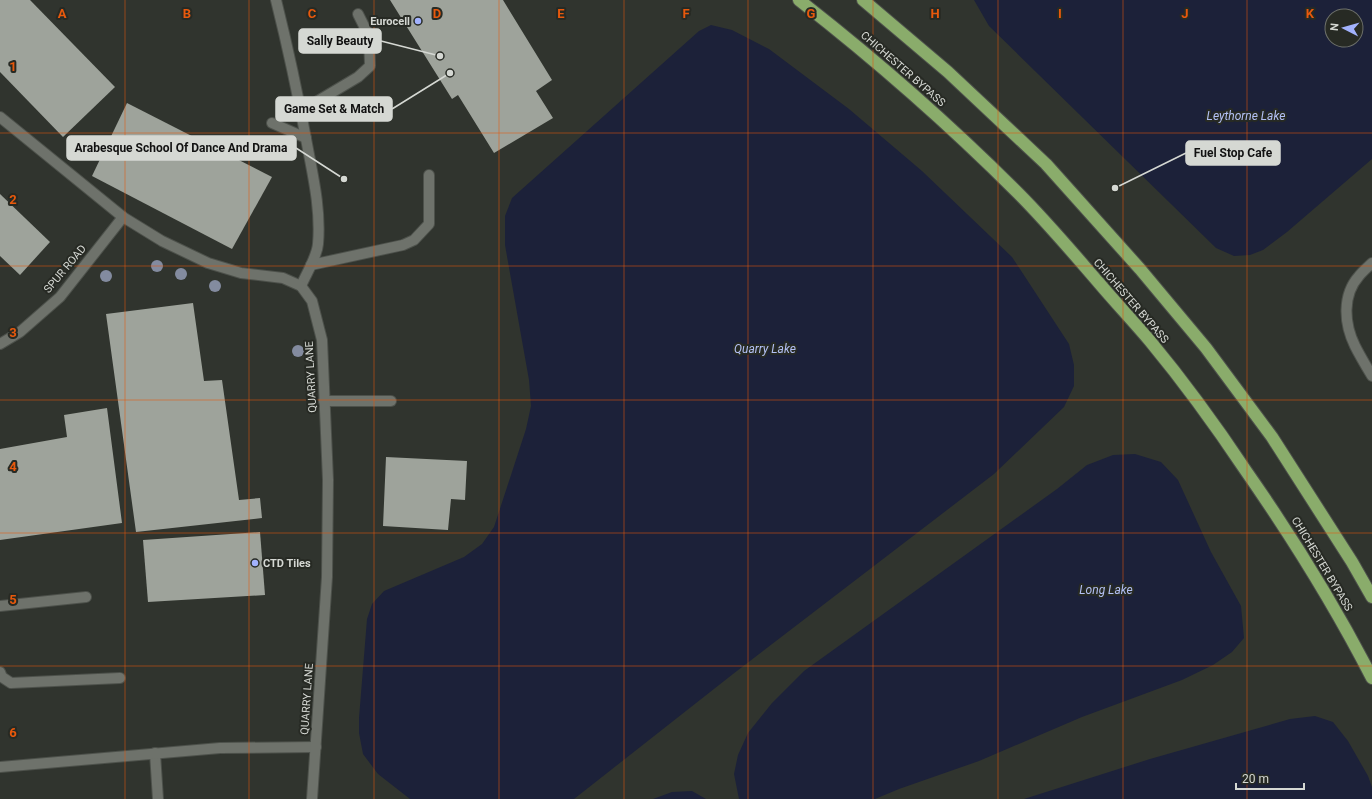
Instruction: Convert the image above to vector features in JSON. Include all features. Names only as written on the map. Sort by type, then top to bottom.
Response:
[{"type":"highway","name":"CHICHESTER BYPASS","points":[[799,0],[850,39],[919,99],[1019,194],[1150,341],[1187,387],[1286,528],[1323,589],[1372,678]]},
{"type":"highway","points":[[863,0],[948,72],[1046,164],[1140,269],[1206,348],[1272,437],[1352,562],[1372,597]]},
{"type":"street","points":[[0,116],[123,217],[162,241],[208,263],[241,273],[283,278],[301,286],[318,245],[318,215],[301,111],[276,0]]},
{"type":"street","points":[[301,111],[358,77],[370,66],[369,36],[358,14]]},
{"type":"street","points":[[272,123],[306,138]]},
{"type":"street","points":[[311,264],[402,245],[414,240],[429,224],[428,175]]},
{"type":"street","name":"SPUR ROAD","points":[[0,344],[20,332],[60,297],[123,217]]},
{"type":"street","points":[[1372,263],[1358,276],[1350,291],[1346,307],[1348,325],[1354,346],[1372,376]]},
{"type":"street","name":"QUARRY LANE","points":[[301,286],[312,300],[322,340],[328,480],[327,577],[312,799]]},
{"type":"street","points":[[324,401],[391,401]]},
{"type":"street","points":[[0,606],[86,597]]},
{"type":"street","points":[[0,672],[2,677],[12,683],[120,678]]},
{"type":"street","points":[[0,767],[220,748],[316,747]]},
{"type":"street","points":[[155,753],[158,799]]},
{"type":"water","name":"Leythorne Lake","points":[[974,0],[1372,0],[1372,159],[1287,232],[1263,250],[1250,255],[1234,256],[1216,248],[989,26]]},
{"type":"water","name":"Quarry Lake","points":[[711,25],[732,30],[769,49],[849,109],[922,171],[1012,257],[1069,344],[1074,365],[1074,386],[1064,407],[994,474],[733,674],[574,799],[410,799],[378,774],[363,754],[359,733],[359,718],[367,619],[372,604],[384,591],[464,557],[482,544],[494,527],[526,429],[531,406],[529,380],[505,245],[505,216],[512,198],[699,31]]},
{"type":"water","name":"Long Lake","points":[[1135,454],[1161,462],[1178,480],[1211,552],[1241,606],[1244,638],[1232,652],[1213,665],[1182,680],[1082,717],[979,761],[875,799],[739,799],[734,774],[738,755],[748,733],[772,703],[804,671],[1057,489],[1087,465],[1113,455]]},
{"type":"water","points":[[1315,716],[1333,722],[1348,741],[1368,776],[1372,787],[1372,799],[1024,799],[1150,759],[1290,719]]},
{"type":"water","points":[[692,791],[706,799],[653,799],[672,792]]},
{"type":"building","points":[[0,0],[30,0],[115,87],[63,137],[0,72]]},
{"type":"building","points":[[390,0],[503,0],[552,80],[536,91],[553,118],[494,153],[458,95],[452,99]]},
{"type":"building","points":[[127,103],[272,177],[232,249],[92,176]]},
{"type":"building","points":[[0,194],[50,242],[20,275],[0,256]]},
{"type":"building","points":[[193,303],[204,381],[222,380],[239,500],[260,498],[262,518],[136,532],[106,314]]},
{"type":"building","points":[[107,408],[122,523],[0,540],[0,449],[67,437],[64,415]]},
{"type":"building","points":[[386,457],[467,461],[465,500],[451,499],[448,530],[383,526]]},
{"type":"building","points":[[260,532],[265,595],[148,602],[143,540]]},
{"type":"place","name":"Eurocell","points":[[418,21]]},
{"type":"place","name":"Sally Beauty","points":[[440,56]]},
{"type":"place","name":"Game Set & Match","points":[[450,73]]},
{"type":"place","name":"Arabesque School Of Dance And Drama","points":[[344,179]]},
{"type":"place","name":"Fuel Stop Cafe","points":[[1115,188]]},
{"type":"place","name":"CTD Tiles","points":[[255,563]]}]
